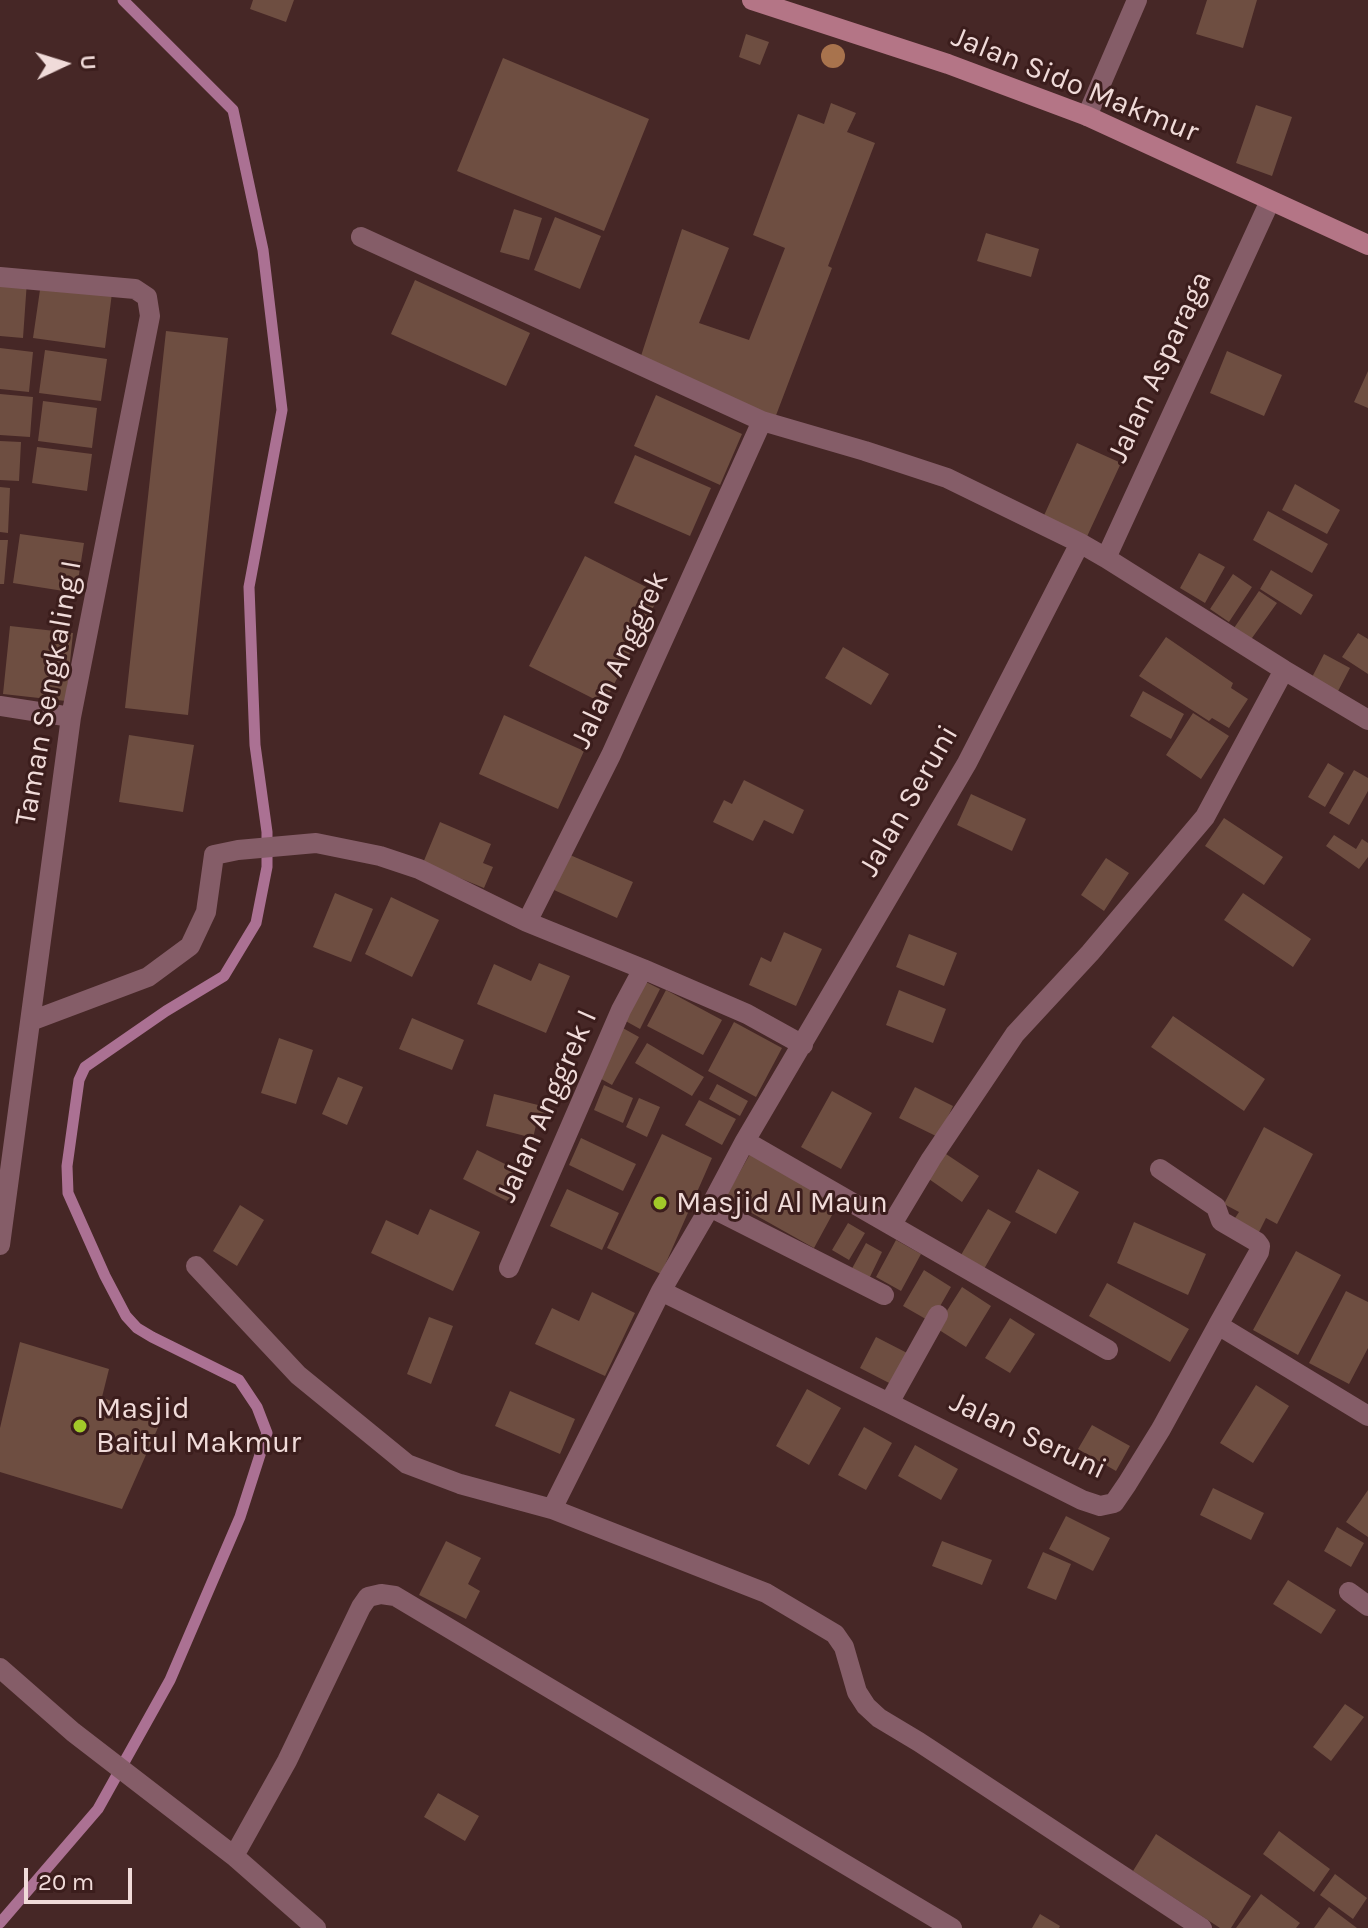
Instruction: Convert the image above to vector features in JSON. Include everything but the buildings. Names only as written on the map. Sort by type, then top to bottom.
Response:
[{"type":"main road","name":"Jalan Sido Makmur","points":[[752,0],[948,64],[1087,116],[1368,245]]},
{"type":"street","points":[[1087,116],[1137,0]]},
{"type":"street","name":"Jalan Asparaga","points":[[1106,558],[1270,201]]},
{"type":"street","points":[[361,237],[762,421],[947,478],[1080,543],[1368,720]]},
{"type":"street","name":"Taman Sengkaling I","points":[[0,277],[135,289],[147,297],[150,316],[71,717],[0,1245]]},
{"type":"street","name":"Jalan Anggrek","points":[[527,922],[611,755],[762,421]]},
{"type":"street","name":"Jalan Seruni","points":[[552,1509],[661,1291],[745,1141],[967,763],[1080,543]]},
{"type":"street","points":[[892,1224],[931,1159],[1015,1034],[1090,953],[1205,817],[1284,670]]},
{"type":"street","points":[[0,706],[71,717]]},
{"type":"street","points":[[31,1021],[148,977],[190,946],[206,912],[214,855],[316,843],[380,856],[419,869],[527,922],[747,1014],[803,1045]]},
{"type":"street","name":"Jalan Anggrek I","points":[[509,1268],[621,1010],[643,969]]},
{"type":"street","points":[[745,1141],[1108,1350]]},
{"type":"street","points":[[1160,1169],[1216,1207],[1221,1221],[1260,1246],[1218,1325],[1368,1416]]},
{"type":"street","points":[[710,1207],[884,1295]]},
{"type":"street","points":[[196,1266],[298,1375],[407,1464],[460,1484],[552,1509],[766,1593],[835,1634],[844,1647],[857,1692],[879,1718],[1202,1928]]},
{"type":"street","name":"Jalan Seruni","points":[[661,1291],[1082,1500],[1100,1506],[1114,1503],[1161,1429],[1218,1325]]},
{"type":"street","points":[[889,1403],[938,1315]]},
{"type":"street","points":[[1349,1592],[1368,1606]]},
{"type":"street","points":[[226,1850],[287,1761],[361,1607],[368,1597],[381,1594],[395,1596],[952,1928]]},
{"type":"street","points":[[0,1668],[73,1732],[320,1927]]},
{"type":"waterway","points":[[0,1923],[98,1809],[170,1680],[240,1517],[267,1433],[257,1407],[239,1380],[152,1337],[137,1328],[126,1316],[68,1193],[67,1166],[79,1080],[85,1067],[166,1011],[224,976],[256,923],[267,867],[267,832],[255,745],[249,587],[282,410],[263,250],[233,110],[123,0]]},
{"type":"place","name":"Masjid Al Maun","points":[[660,1203]]},
{"type":"place","name":"Masjid Baitul Makmur","points":[[80,1426]]}]
